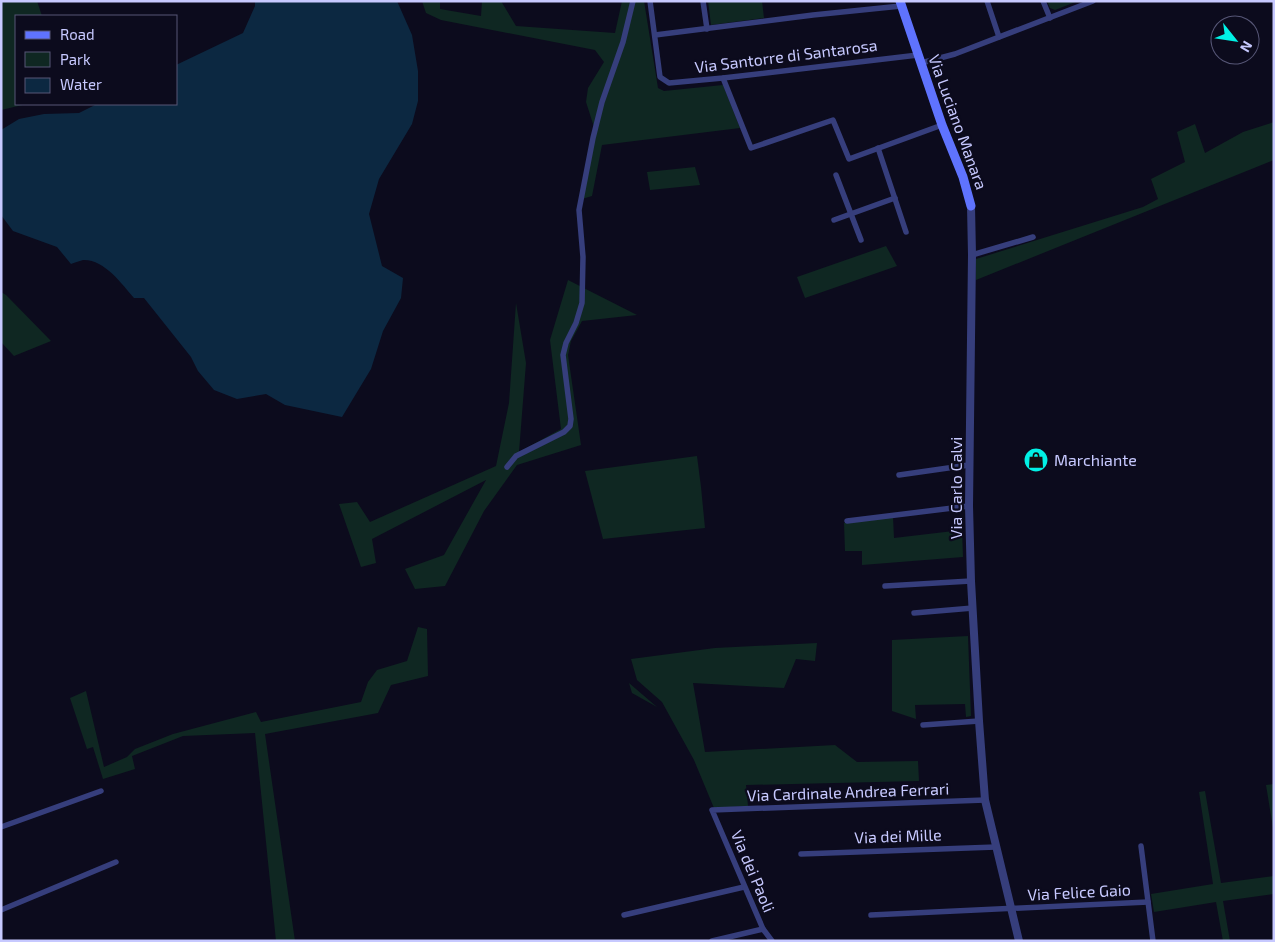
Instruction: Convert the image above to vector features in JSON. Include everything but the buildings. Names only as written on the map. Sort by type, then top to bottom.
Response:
[{"type":"main road","name":"Via Luciano Manara","points":[[901,3],[971,206]]},
{"type":"street","points":[[507,467],[516,456],[557,436],[570,426],[571,419],[563,355],[582,303],[579,210],[593,138],[623,42],[633,1]]},
{"type":"street","points":[[650,1],[655,35],[901,3]]},
{"type":"street","points":[[702,1],[707,29]]},
{"type":"street","points":[[987,1],[999,37]]},
{"type":"street","points":[[1043,1],[1050,18]]},
{"type":"street","name":"Via Santorre di Santarosa","points":[[655,35],[660,77],[669,83],[955,54],[1093,1]]},
{"type":"street","points":[[723,78],[751,148],[833,120],[848,159],[942,125]]},
{"type":"street","points":[[878,148],[906,232]]},
{"type":"street","points":[[836,175],[861,240]]},
{"type":"street","points":[[834,220],[895,198]]},
{"type":"street","name":"Via Luciano Manara","points":[[971,206],[972,255]]},
{"type":"street","points":[[972,255],[1033,237]]},
{"type":"street","name":"Via Carlo Calvi","points":[[972,255],[969,506],[979,721],[985,800],[1019,941]]},
{"type":"street","points":[[898,475],[969,465]]},
{"type":"street","points":[[848,521],[969,506]]},
{"type":"street","points":[[885,586],[971,581]]},
{"type":"street","points":[[914,612],[973,608]]},
{"type":"street","points":[[923,725],[979,721]]},
{"type":"street","points":[[1,827],[101,791]]},
{"type":"street","name":"Via Cardinale Andrea Ferrari","points":[[712,810],[985,800]]},
{"type":"street","name":"Via dei Paoli","points":[[712,810],[763,929],[772,941]]},
{"type":"street","points":[[1141,846],[1153,941]]},
{"type":"street","name":"Via dei Mille","points":[[802,854],[996,847]]},
{"type":"street","points":[[1,910],[116,862]]},
{"type":"street","points":[[624,916],[744,887]]},
{"type":"street","name":"Via Felice Gaio","points":[[871,915],[1148,902]]},
{"type":"street","points":[[712,941],[763,929]]},
{"type":"green space","points":[[1,1],[37,1],[42,15],[15,15],[15,105],[23,105],[1,110]]},
{"type":"green space","points":[[422,1],[440,1],[440,9],[481,16],[482,1],[501,1],[516,26],[615,33],[622,1],[644,1],[658,88],[664,91],[723,85],[740,128],[602,145],[592,196],[582,199],[594,127],[586,102],[588,88],[604,62],[595,50],[441,20],[426,13]]},
{"type":"green space","points":[[708,1],[762,1],[764,18],[711,25]]},
{"type":"green space","points":[[1047,1],[1078,1],[1055,10],[1050,8]]},
{"type":"green space","points":[[1274,122],[1274,160],[976,280],[976,259],[1143,207],[1158,199],[1151,179],[1185,162],[1177,132],[1195,124],[1205,153],[1243,132]]},
{"type":"green space","points":[[695,167],[700,185],[650,190],[647,172]]},
{"type":"green space","points":[[886,246],[897,266],[805,298],[797,277]]},
{"type":"green space","points":[[568,280],[637,315],[582,321],[571,341],[568,355],[581,445],[517,465],[484,511],[445,586],[415,589],[405,569],[444,555],[486,480],[372,539],[376,563],[361,567],[339,504],[357,502],[370,522],[496,466],[509,403],[516,303],[526,363],[519,452],[561,429],[550,340]]},
{"type":"green space","points":[[1,292],[51,341],[14,356],[1,342]]},
{"type":"green space","points":[[697,456],[705,528],[603,539],[585,471]]},
{"type":"green space","points":[[893,517],[894,538],[962,530],[963,557],[862,565],[862,551],[845,551],[844,523]]},
{"type":"green space","points":[[418,627],[427,629],[428,676],[391,685],[378,713],[265,734],[295,941],[276,941],[255,733],[183,736],[132,756],[135,769],[103,779],[93,747],[87,749],[70,698],[86,691],[104,767],[127,757],[135,749],[173,734],[256,712],[261,722],[361,702],[368,682],[377,670],[407,661]]},
{"type":"green space","points":[[968,636],[971,716],[966,717],[965,704],[915,705],[916,719],[892,711],[892,640]]},
{"type":"green space","points":[[817,643],[815,661],[796,659],[784,688],[693,683],[705,752],[835,745],[857,762],[918,761],[919,781],[746,785],[748,806],[714,808],[694,760],[662,702],[637,680],[631,659],[715,648]]},
{"type":"green space","points":[[629,683],[657,707],[632,693]]},
{"type":"green space","points":[[1274,784],[1274,834],[1266,785]]},
{"type":"green space","points":[[1205,791],[1221,883],[1274,876],[1274,894],[1223,901],[1230,941],[1223,941],[1216,902],[1154,912],[1151,894],[1213,884],[1199,792]]},
{"type":"water","points":[[255,1],[397,1],[412,35],[418,71],[418,101],[412,124],[379,179],[369,214],[382,266],[403,278],[401,298],[383,331],[371,369],[342,417],[285,405],[266,394],[237,399],[214,390],[198,371],[191,357],[144,298],[134,298],[112,273],[98,264],[83,260],[71,264],[57,247],[13,231],[1,215],[1,130],[19,119],[44,114],[79,113],[95,105],[178,105],[178,64],[243,33],[255,6]]},
{"type":"place","name":"Marchiante","points":[[1036,460]]}]
